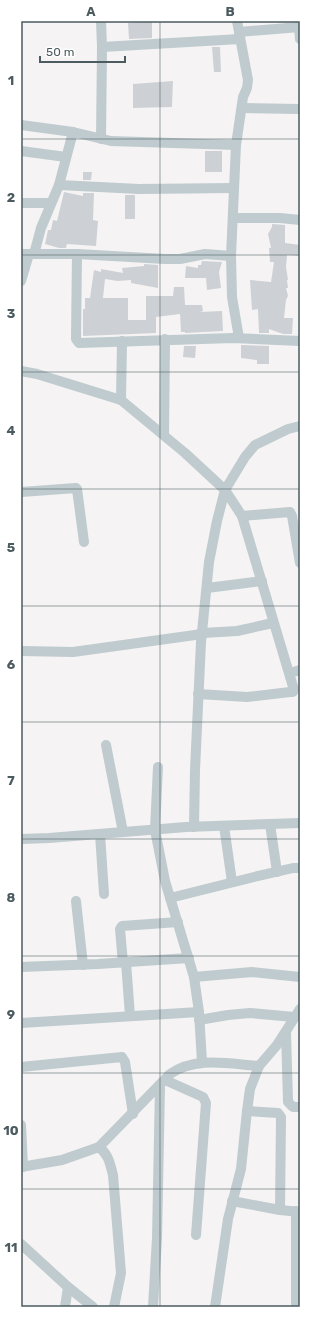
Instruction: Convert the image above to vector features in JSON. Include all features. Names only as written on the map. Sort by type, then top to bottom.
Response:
[{"type":"street","points":[[101,21],[101,139]]},
{"type":"street","points":[[237,21],[248,80],[236,145],[231,256],[232,297],[239,338]]},
{"type":"street","points":[[102,47],[239,35],[300,27],[300,38]]},
{"type":"street","points":[[242,108],[300,109]]},
{"type":"street","points":[[21,125],[72,132],[111,141],[236,145]]},
{"type":"street","points":[[21,282],[28,254],[41,228],[59,185],[72,132]]},
{"type":"street","points":[[21,151],[66,157]]},
{"type":"street","points":[[59,185],[139,189],[234,188]]},
{"type":"street","points":[[21,203],[51,203]]},
{"type":"street","points":[[233,218],[280,218],[300,220]]},
{"type":"street","points":[[28,254],[77,254],[165,259],[180,259],[205,254],[231,256]]},
{"type":"street","points":[[77,254],[76,339],[78,343],[165,339],[239,338],[300,341]]},
{"type":"street","points":[[164,435],[165,339]]},
{"type":"street","points":[[121,400],[122,341]]},
{"type":"street","points":[[21,371],[37,374],[121,400],[164,435],[225,490],[242,516],[294,690],[293,692],[247,697],[198,694]]},
{"type":"street","points":[[194,827],[201,642],[211,546],[225,490],[245,457],[255,445],[288,429],[300,426]]},
{"type":"street","points":[[21,492],[78,489],[84,542]]},
{"type":"street","points":[[242,516],[290,512],[300,563]]},
{"type":"street","points":[[207,588],[262,581]]},
{"type":"street","points":[[21,651],[73,652],[203,633],[237,631],[273,623]]},
{"type":"street","points":[[290,673],[300,670]]},
{"type":"street","points":[[106,745],[123,832]]},
{"type":"street","points":[[158,768],[155,830],[165,881],[194,977],[199,1016],[202,1062]]},
{"type":"street","points":[[21,839],[194,827],[300,823]]},
{"type":"street","points":[[270,824],[277,872]]},
{"type":"street","points":[[224,826],[232,882]]},
{"type":"street","points":[[100,834],[104,894]]},
{"type":"street","points":[[170,898],[232,882],[300,868]]},
{"type":"street","points":[[76,902],[83,965]]},
{"type":"street","points":[[130,1016],[120,929],[122,926],[178,922]]},
{"type":"street","points":[[21,967],[83,965],[189,958]]},
{"type":"street","points":[[194,977],[252,972],[300,977]]},
{"type":"street","points":[[21,1023],[130,1016],[199,1016],[250,1013],[298,1013]]},
{"type":"street","points":[[215,1307],[228,1219],[241,1169],[250,1089],[259,1066],[277,1045],[298,1013]]},
{"type":"street","points":[[286,1032],[288,1102],[293,1107],[300,1107]]},
{"type":"street","points":[[21,1067],[122,1057],[125,1062],[133,1114]]},
{"type":"street","points":[[21,1125],[22,1167],[62,1160],[99,1147],[179,1068],[202,1062],[259,1066]]},
{"type":"street","points":[[163,1083],[203,1097],[206,1103],[196,1235]]},
{"type":"street","points":[[153,1307],[163,1083]]},
{"type":"street","points":[[247,1111],[278,1113],[281,1117],[280,1210]]},
{"type":"street","points":[[99,1147],[104,1151],[109,1160],[113,1175],[121,1273],[114,1307]]},
{"type":"street","points":[[232,1201],[298,1212],[296,1307]]},
{"type":"street","points":[[21,1244],[68,1287],[93,1307]]},
{"type":"street","points":[[65,1307],[68,1287]]},
{"type":"building","points":[[152,21],[152,38],[129,39],[128,23]]},
{"type":"building","points":[[212,47],[220,47],[221,72],[214,72]]},
{"type":"building","points":[[173,81],[172,107],[133,108],[133,84]]},
{"type":"building","points":[[205,151],[222,151],[222,172],[205,172]]},
{"type":"building","points":[[83,172],[92,172],[91,180],[83,180]]},
{"type":"building","points":[[64,192],[83,196],[83,193],[94,193],[93,220],[98,221],[96,246],[67,244],[66,248],[59,248],[45,244],[48,230],[51,230],[53,220],[57,221]]},
{"type":"building","points":[[125,195],[135,195],[135,219],[125,219]]},
{"type":"building","points":[[272,224],[285,225],[285,243],[300,245],[300,256],[287,255],[286,267],[288,288],[286,288],[288,296],[286,300],[284,318],[293,318],[292,334],[283,334],[269,329],[269,333],[259,333],[258,309],[252,310],[250,280],[271,282],[274,262],[270,262],[269,248],[271,248],[268,234]]},
{"type":"building","points":[[202,261],[222,262],[219,272],[221,288],[207,290],[206,278],[185,278],[186,266],[198,268],[198,265],[201,265]]},
{"type":"building","points":[[144,264],[158,265],[158,288],[131,283],[131,280],[118,281],[105,279],[103,298],[128,298],[128,320],[146,320],[146,296],[173,296],[174,287],[184,287],[185,305],[202,305],[203,311],[200,312],[222,311],[223,331],[181,332],[180,314],[156,317],[156,333],[83,336],[83,309],[85,309],[85,298],[90,298],[94,270],[101,272],[101,269],[123,273],[122,268],[144,266]]},
{"type":"building","points":[[241,345],[269,346],[269,364],[257,364],[257,360],[241,358]]},
{"type":"building","points":[[184,346],[196,346],[195,358],[183,357]]}]
